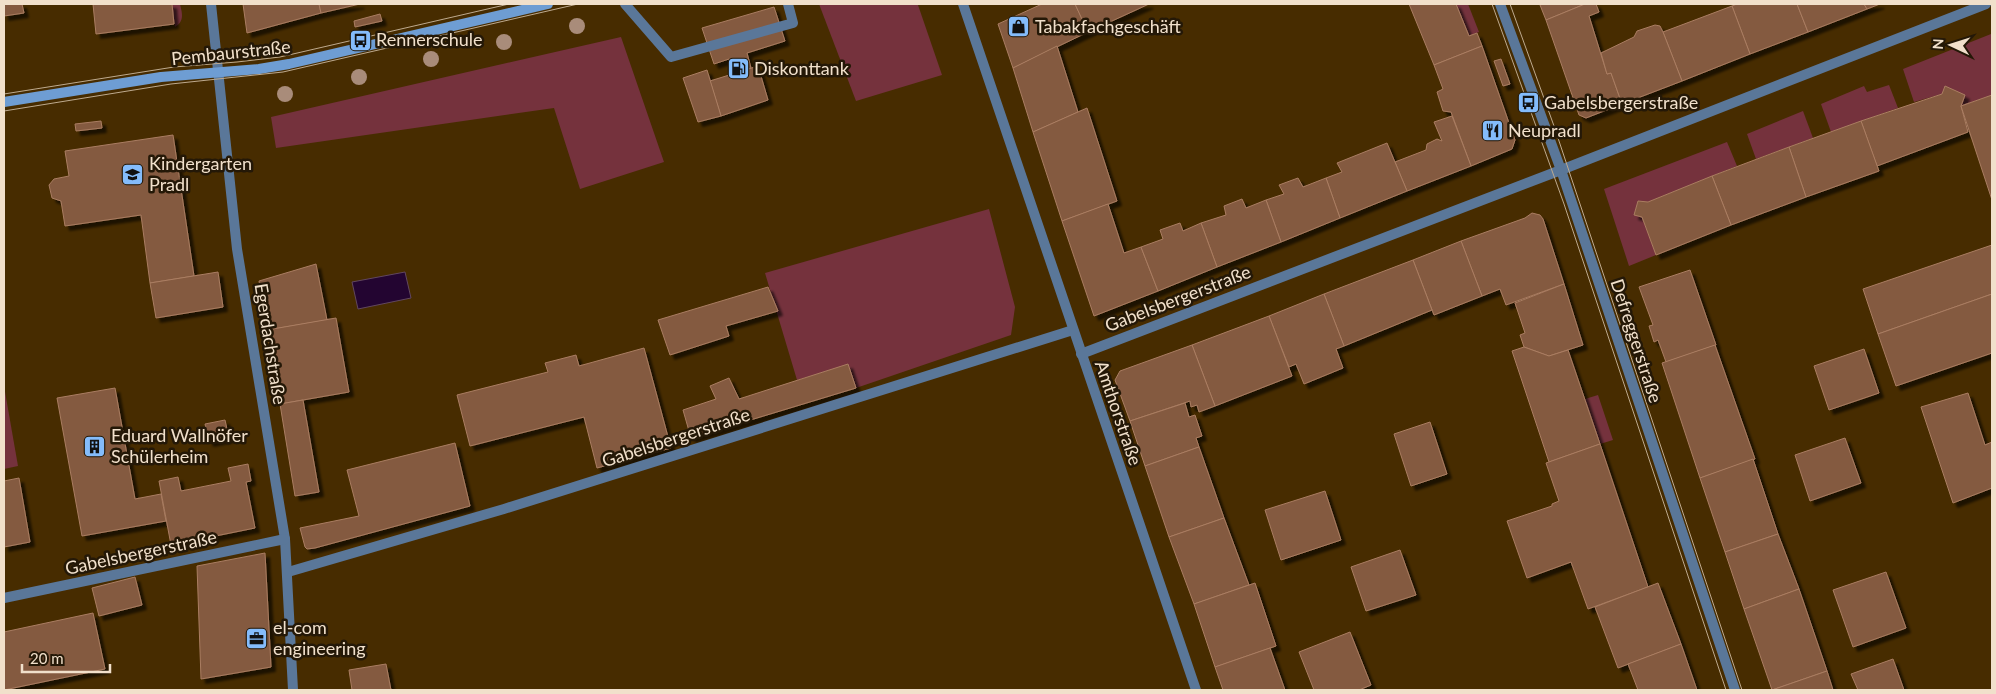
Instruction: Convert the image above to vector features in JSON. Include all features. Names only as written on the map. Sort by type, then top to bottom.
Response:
[{"type":"street","name":"Egerdachstraße","points":[[212,4],[237,249],[285,539],[293,690]]},
{"type":"street","name":"Pembaurstraße","points":[[4,102],[161,76],[289,64],[548,4]]},
{"type":"street","points":[[624,4],[671,57],[793,23],[788,4]]},
{"type":"street","name":"Amthorstraße","points":[[963,4],[1072,330],[1196,690]]},
{"type":"street","name":"Defreggerstraße","points":[[1500,4],[1561,170],[1735,690]]},
{"type":"street","name":"Gabelsbergerstraße","points":[[1081,354],[1561,170],[1986,4]]},
{"type":"street","name":"Gabelsbergerstraße","points":[[288,572],[513,506],[1072,330]]},
{"type":"street","name":"Gabelsbergerstraße","points":[[4,598],[285,539]]},
{"type":"shaded area","points":[[172,4],[180,4],[182,14],[182,19],[175,27]]},
{"type":"shaded area","points":[[819,4],[918,5],[942,75],[856,101]]},
{"type":"shaded area","points":[[1456,4],[1468,4],[1479,32],[1469,36]]},
{"type":"shaded area","points":[[1991,34],[1992,95],[1961,106],[1946,86],[1942,94],[1914,102],[1903,69]]},
{"type":"shaded area","points":[[621,37],[664,162],[580,189],[554,108],[276,148],[271,117]]},
{"type":"shaded area","points":[[1889,85],[1898,108],[1831,132],[1821,104],[1864,86],[1867,92]]},
{"type":"shaded area","points":[[1803,111],[1813,138],[1756,159],[1747,134]]},
{"type":"shaded area","points":[[1727,142],[1737,166],[1648,202],[1638,201],[1634,215],[1642,217],[1656,255],[1629,266],[1604,189]]},
{"type":"shaded area","points":[[989,209],[1015,307],[1011,335],[856,388],[848,365],[797,380],[765,273]]},
{"type":"shaded area","points":[[405,272],[411,298],[358,309],[352,282]]},
{"type":"shaded area","points":[[4,386],[18,466],[4,469]]},
{"type":"shaded area","points":[[1598,395],[1613,440],[1600,444],[1585,399]]},
{"type":"building","points":[[4,4],[22,4],[24,13],[4,16]]},
{"type":"building","points":[[93,4],[172,4],[174,24],[96,34]]},
{"type":"building","points":[[243,4],[319,4],[321,13],[247,33]]},
{"type":"building","points":[[319,4],[360,4],[321,13]]},
{"type":"building","points":[[1042,4],[1075,4],[1088,32],[1013,68],[998,24]]},
{"type":"building","points":[[1075,4],[1149,4],[1088,32]]},
{"type":"building","points":[[1409,4],[1456,4],[1469,36],[1477,33],[1482,46],[1434,65]]},
{"type":"building","points":[[1585,4],[1546,20],[1540,5]]},
{"type":"building","points":[[1585,4],[1596,4],[1599,12],[1589,16],[1607,74],[1611,73],[1622,104],[1586,118],[1579,115],[1546,20]]},
{"type":"building","points":[[1737,4],[1797,4],[1808,32],[1750,54],[1732,6]]},
{"type":"building","points":[[1797,4],[1864,4],[1867,9],[1808,32]]},
{"type":"building","points":[[1864,4],[1880,4],[1867,9]]},
{"type":"building","points":[[1732,6],[1750,54],[1682,81],[1663,32]]},
{"type":"building","points":[[774,7],[785,41],[747,53],[751,68],[734,74],[729,59],[714,64],[702,28]]},
{"type":"building","points":[[380,14],[382,21],[355,27],[354,21]]},
{"type":"building","points":[[1655,25],[1660,26],[1663,32],[1682,81],[1622,104],[1611,73],[1607,74],[1601,53],[1634,37],[1637,31]]},
{"type":"building","points":[[1057,46],[1078,112],[1033,132],[1013,68]]},
{"type":"building","points":[[1482,46],[1515,140],[1512,149],[1471,166],[1451,112],[1443,111],[1437,92],[1443,89],[1434,65]]},
{"type":"building","points":[[1501,59],[1510,84],[1503,86],[1494,61]]},
{"type":"building","points":[[758,66],[768,100],[721,116],[710,81]]},
{"type":"building","points":[[707,70],[721,116],[698,122],[683,78]]},
{"type":"building","points":[[1945,86],[1965,95],[1961,106],[1968,132],[1877,166],[1861,121],[1942,94]]},
{"type":"building","points":[[1992,95],[1992,200],[1961,106]]},
{"type":"building","points":[[1087,108],[1117,201],[1062,221],[1033,132]]},
{"type":"building","points":[[1452,116],[1471,166],[1407,191],[1395,162],[1426,150],[1427,144],[1437,139],[1442,141],[1434,122]]},
{"type":"building","points":[[101,121],[102,128],[76,131],[75,124]]},
{"type":"building","points":[[1861,121],[1879,171],[1806,197],[1789,147]]},
{"type":"building","points":[[173,135],[194,276],[150,283],[141,215],[65,226],[61,201],[52,198],[49,185],[54,179],[69,176],[65,151]]},
{"type":"building","points":[[1387,143],[1407,191],[1340,218],[1326,178],[1342,172],[1337,163]]},
{"type":"building","points":[[1789,147],[1806,197],[1731,225],[1712,176]]},
{"type":"building","points":[[1712,176],[1731,225],[1656,255],[1642,217],[1634,215],[1638,201],[1648,202]]},
{"type":"building","points":[[1298,178],[1303,187],[1326,178],[1340,218],[1281,242],[1266,200],[1284,194],[1279,185]]},
{"type":"building","points":[[1242,199],[1246,208],[1266,200],[1281,242],[1217,267],[1201,223],[1226,215],[1224,206]]},
{"type":"building","points":[[1108,204],[1124,253],[1141,247],[1158,291],[1094,316],[1062,221]]},
{"type":"building","points":[[1532,213],[1540,215],[1543,219],[1564,284],[1506,305],[1500,289],[1482,296],[1461,241],[1525,218]]},
{"type":"building","points":[[1180,223],[1183,231],[1201,223],[1217,267],[1158,291],[1141,247],[1163,239],[1160,230]]},
{"type":"building","points":[[1461,241],[1482,296],[1434,315],[1413,260]]},
{"type":"building","points":[[1992,245],[1992,294],[1878,334],[1863,289]]},
{"type":"building","points":[[1413,260],[1432,310],[1344,346],[1324,294]]},
{"type":"building","points":[[316,264],[327,320],[267,330],[259,281]]},
{"type":"building","points":[[1690,270],[1716,345],[1666,362],[1658,340],[1654,342],[1649,326],[1653,325],[1639,287]]},
{"type":"building","points":[[218,272],[223,307],[156,318],[150,283]]},
{"type":"building","points":[[1564,284],[1583,345],[1549,356],[1524,347],[1520,335],[1525,333],[1515,303]]},
{"type":"building","points":[[768,287],[778,311],[726,326],[729,336],[670,355],[658,320]]},
{"type":"building","points":[[1324,294],[1344,346],[1336,349],[1343,368],[1304,384],[1296,364],[1289,367],[1269,316]]},
{"type":"building","points":[[1992,294],[1992,353],[1896,386],[1878,334]]},
{"type":"building","points":[[1269,316],[1292,376],[1215,406],[1192,345]]},
{"type":"building","points":[[336,318],[349,392],[280,404],[267,330]]},
{"type":"building","points":[[1192,345],[1215,406],[1199,412],[1197,405],[1191,407],[1190,401],[1130,421],[1115,380],[1120,371]]},
{"type":"building","points":[[1715,345],[1755,459],[1700,478],[1662,363]]},
{"type":"building","points":[[1524,347],[1549,356],[1568,350],[1600,444],[1549,462],[1512,351]]},
{"type":"building","points":[[644,348],[671,448],[597,468],[584,417],[470,446],[457,395],[548,372],[545,363],[576,355],[579,366]]},
{"type":"building","points":[[1864,349],[1879,393],[1829,410],[1814,366]]},
{"type":"building","points":[[848,364],[856,388],[691,438],[683,410],[716,399],[710,386],[729,378],[739,399]]},
{"type":"building","name":"Eduard Wallnöfer Schülerheim","points":[[115,388],[135,499],[161,494],[166,521],[82,536],[57,398]]},
{"type":"building","points":[[1968,393],[1985,445],[1992,442],[1992,488],[1953,503],[1921,407]]},
{"type":"building","points":[[303,400],[319,492],[295,496],[280,404]]},
{"type":"building","points":[[1185,403],[1189,417],[1195,415],[1202,436],[1196,438],[1199,447],[1145,466],[1130,421]]},
{"type":"building","points":[[225,420],[229,438],[209,442],[205,424]]},
{"type":"building","points":[[1430,422],[1447,474],[1411,486],[1394,434]]},
{"type":"building","points":[[1845,438],[1861,483],[1810,501],[1795,455]]},
{"type":"building","points":[[455,443],[470,506],[315,548],[307,549],[305,547],[300,528],[359,516],[347,470]]},
{"type":"building","points":[[1600,444],[1648,587],[1588,609],[1571,562],[1527,578],[1507,521],[1552,506],[1552,504],[1559,501],[1546,463]]},
{"type":"building","points":[[1199,447],[1224,518],[1169,537],[1145,466]]},
{"type":"building","points":[[1753,459],[1778,534],[1725,552],[1700,478]]},
{"type":"building","points":[[248,464],[251,481],[246,482],[255,528],[171,545],[159,481],[178,477],[181,491],[231,481],[228,468]]},
{"type":"building","points":[[19,478],[30,542],[4,547],[4,481]]},
{"type":"building","points":[[1325,491],[1341,540],[1281,560],[1265,510]]},
{"type":"building","points":[[1224,518],[1249,585],[1194,604],[1169,537]]},
{"type":"building","points":[[1778,534],[1799,589],[1744,609],[1725,552]]},
{"type":"building","points":[[1400,550],[1416,595],[1366,611],[1351,567]]},
{"type":"building","points":[[265,553],[271,667],[201,679],[197,566]]},
{"type":"building","points":[[1886,572],[1906,628],[1853,647],[1833,590]]},
{"type":"building","points":[[135,577],[142,605],[99,616],[92,588]]},
{"type":"building","points":[[1255,583],[1276,646],[1215,667],[1194,604]]},
{"type":"building","points":[[1658,583],[1681,644],[1618,668],[1595,607]]},
{"type":"building","points":[[1799,589],[1827,671],[1772,690],[1744,609]]},
{"type":"building","points":[[93,613],[105,669],[4,690],[4,632]]},
{"type":"building","points":[[1350,632],[1371,685],[1359,690],[1314,690],[1299,652]]},
{"type":"building","points":[[1681,644],[1697,690],[1638,690],[1628,664]]},
{"type":"building","points":[[1270,648],[1285,690],[1223,690],[1215,667]]},
{"type":"building","points":[[1893,659],[1904,690],[1858,690],[1851,674]]},
{"type":"building","points":[[386,664],[391,690],[352,690],[349,670]]},
{"type":"building","points":[[1827,671],[1833,690],[1772,690]]},
{"type":"tram line","points":[[4,94],[174,67],[280,57],[509,4]]},
{"type":"tram line","points":[[4,111],[171,84],[283,72],[578,4]]},
{"type":"tram line","points":[[1492,4],[1564,204],[1726,690]]},
{"type":"tram line","points":[[1510,4],[1554,126],[1742,690]]},
{"type":"place","name":"Tabakfachgeschäft","points":[[1019,27]]},
{"type":"place","name":"Rennerschule","points":[[360,40]]},
{"type":"place","name":"Diskonttank","points":[[738,69]]},
{"type":"place","name":"Gabelsbergerstraße","points":[[1528,103]]},
{"type":"place","name":"Neupradl","points":[[1492,131]]},
{"type":"place","name":"Kindergarten Pradl","points":[[133,174]]},
{"type":"place","name":"Eduard Wallnöfer Schülerheim","points":[[95,446]]},
{"type":"place","name":"el-com engineering","points":[[257,638]]}]
